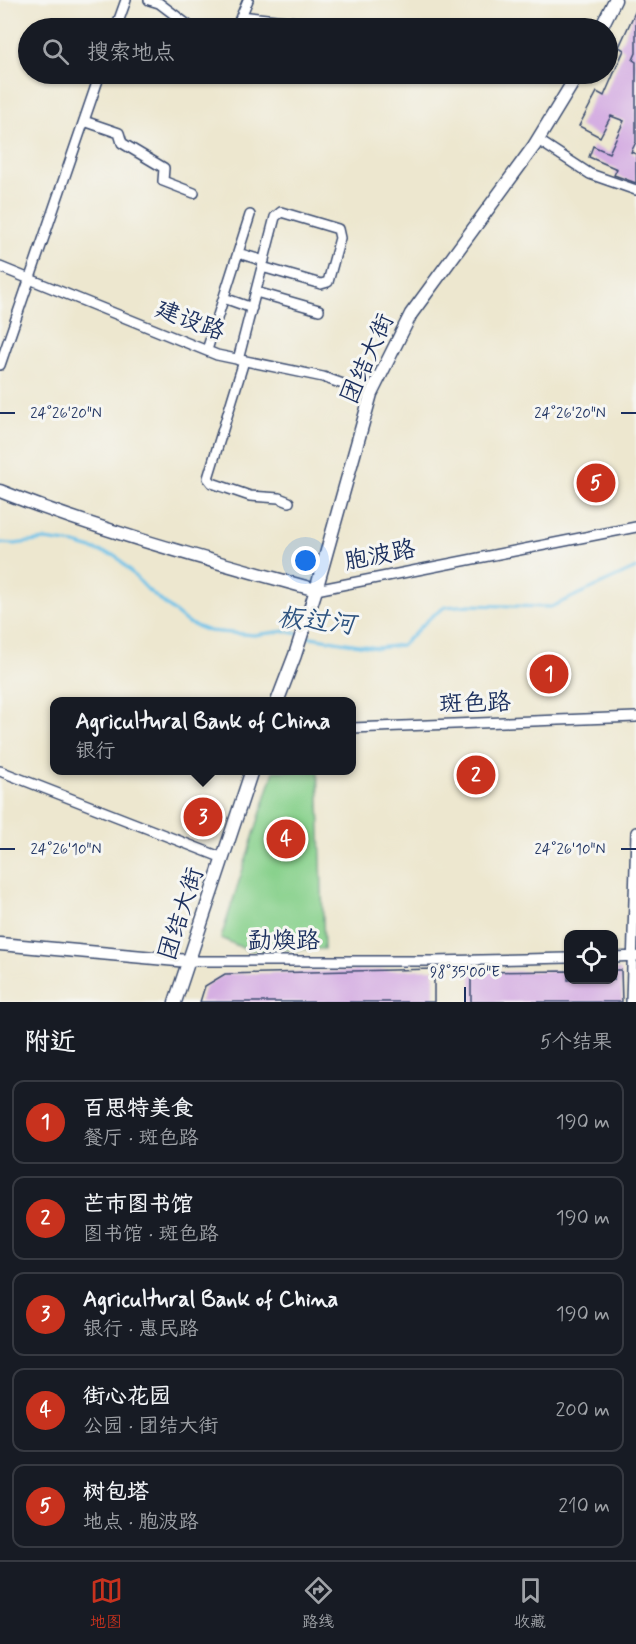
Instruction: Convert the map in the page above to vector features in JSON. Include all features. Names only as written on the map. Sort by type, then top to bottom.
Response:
[{"type":"main road","points":[[606,18],[615,0]]},
{"type":"main road","name":"团结大街","points":[[279,697],[316,590],[371,394],[411,314],[538,140],[572,84]]},
{"type":"main road","name":"胞波路","points":[[0,491],[135,539],[316,590]]},
{"type":"main road","name":"团结大街","points":[[175,1002],[251,775]]},
{"type":"main road","name":"勐焕路","points":[[0,944],[188,961]]},
{"type":"street","points":[[120,18],[126,0]]},
{"type":"street","points":[[149,0],[159,3],[179,18]]},
{"type":"street","points":[[248,0],[241,16],[259,18]]},
{"type":"street","points":[[0,365],[97,84]]},
{"type":"street","points":[[84,121],[119,133],[122,142],[164,168],[163,181],[194,193]]},
{"type":"street","points":[[538,140],[590,174],[636,190]]},
{"type":"street","points":[[238,253],[263,264],[321,284],[328,282],[340,238],[338,229],[281,212],[275,217],[263,264],[252,308],[241,360],[208,478],[212,483],[250,496],[279,498],[290,502]]},
{"type":"street","points":[[207,351],[250,215]]},
{"type":"street","name":"建设路","points":[[0,267],[207,351],[322,377],[371,394]]},
{"type":"street","points":[[256,292],[319,310]]},
{"type":"street","points":[[224,298],[252,308]]},
{"type":"street","name":"胞波路","points":[[316,590],[636,527]]},
{"type":"street","name":"斑色路","points":[[356,729],[636,717]]},
{"type":"street","points":[[0,771],[223,858]]},
{"type":"street","points":[[631,1002],[636,832]]},
{"type":"street","points":[[618,957],[634,956]]},
{"type":"street","name":"勐焕路","points":[[188,961],[423,962],[564,958]]},
{"type":"green space","points":[[273,775],[318,775],[324,949],[247,950],[221,938]]},
{"type":"building","points":[[636,10],[636,53],[633,60],[636,62],[636,142],[631,152],[636,154],[636,183],[614,175],[617,169],[589,157],[593,146],[609,153],[624,121],[611,116],[600,137],[579,126],[597,92],[604,96],[609,84],[618,84],[618,64],[624,50],[619,47]]},
{"type":"building","points":[[434,969],[434,1002],[200,1002],[205,986],[225,974]]},
{"type":"building","points":[[618,970],[621,970],[622,1002],[471,1002],[471,972],[564,971],[564,984],[618,984]]},
{"type":"waterway","name":"板过河","points":[[0,543],[14,544],[45,540],[75,544],[116,556],[148,590],[188,623],[209,631],[254,635],[285,631],[299,634]]},
{"type":"waterway","name":"板过河","points":[[305,636],[377,648],[402,645],[432,616],[445,607],[470,605],[551,607],[636,568]]},
{"type":"place","name":"树包塔","points":[[596,483]]},
{"type":"place","name":"百思特美食","points":[[549,674]]},
{"type":"place","name":"芒市图书馆","points":[[476,775]]},
{"type":"place","name":"Agricultural Bank of China","points":[[203,817]]},
{"type":"place","name":"街心花园","points":[[286,839]]}]
